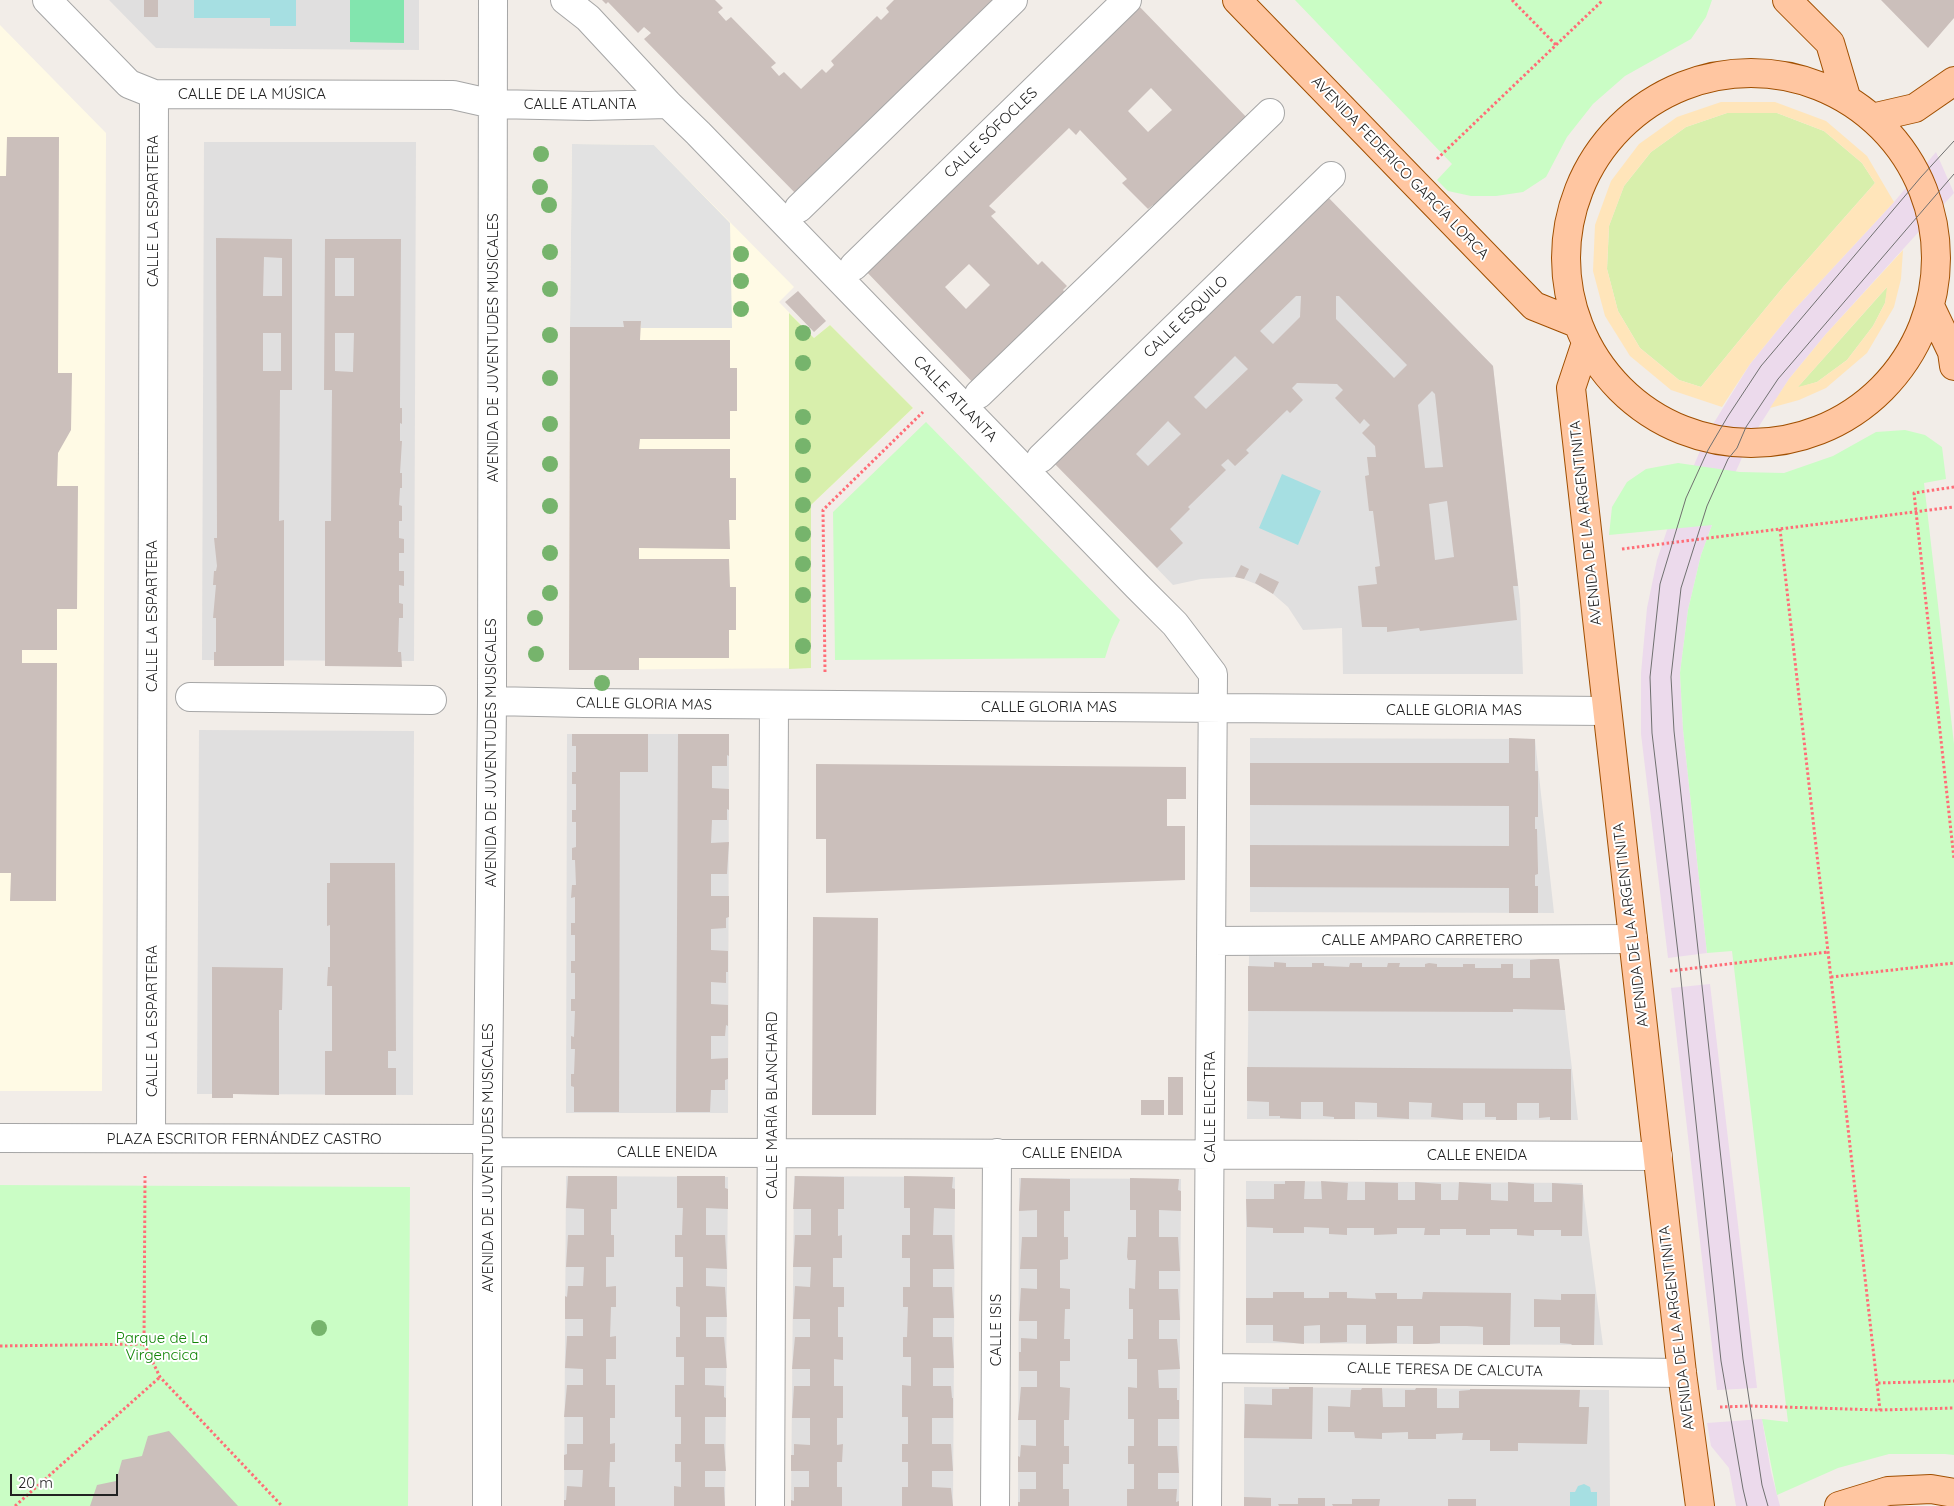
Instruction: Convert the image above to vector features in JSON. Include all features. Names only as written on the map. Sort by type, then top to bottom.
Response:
[{"type":"main road","name":"AVENIDA FEDERICO GARCÍA LORCA","points":[[1237,0],[1534,306],[1574,322]]},
{"type":"main road","points":[[1787,0],[1830,43],[1846,97]]},
{"type":"main road","points":[[1720,74],[1785,75],[1846,97],[1876,118],[1902,148],[1921,177],[1946,233],[1930,306],[1916,344],[1890,383],[1846,418],[1792,438],[1736,442],[1712,439],[1668,424],[1630,399],[1598,366],[1585,346],[1574,322],[1563,258],[1575,194],[1608,138],[1658,97],[1720,74]]},
{"type":"main road","points":[[1876,118],[1915,108],[1954,80]]},
{"type":"main road","points":[[1930,306],[1952,352],[1954,366]]},
{"type":"main road","name":"AVENIDA DE LA ARGENTINITA","points":[[1585,346],[1571,388],[1696,1502]]},
{"type":"main road","points":[[1839,1506],[1888,1491],[1931,1489],[1954,1493]]},
{"type":"street","name":"CALLE DE LA MÚSICA","points":[[47,0],[129,84],[154,94],[452,95],[493,104]]},
{"type":"street","name":"AVENIDA DE JUVENTUDES MUSICALES","points":[[487,1506],[487,1146],[492,701],[494,0]]},
{"type":"street","name":"CALLE ATLANTA","points":[[565,0],[588,18],[668,104],[1138,588],[1176,624],[1213,674],[1213,708]]},
{"type":"street","points":[[799,208],[1013,0]]},
{"type":"street","name":"CALLE SÓFOCLES","points":[[854,266],[1127,0]]},
{"type":"street","name":"CALLE LA ESPARTERA","points":[[151,1138],[154,94]]},
{"type":"street","name":"CALLE ATLANTA","points":[[493,104],[588,106],[668,104]]},
{"type":"street","points":[[979,394],[1270,113]]},
{"type":"street","name":"CALLE ESQUILO","points":[[1041,458],[1331,176]]},
{"type":"street","points":[[190,698],[432,700]]},
{"type":"street","name":"CALLE GLORIA MAS","points":[[492,701],[1606,711]]},
{"type":"street","name":"CALLE MARÍA BLANCHARD","points":[[770,1506],[774,705]]},
{"type":"street","name":"CALLE ELECTRA","points":[[1207,1506],[1213,708]]},
{"type":"street","name":"CALLE AMPARO CARRETERO","points":[[1211,941],[1633,939]]},
{"type":"street","name":"PLAZA ESCRITOR FERNÁNDEZ CASTRO","points":[[0,1138],[151,1138],[487,1146]]},
{"type":"street","name":"CALLE ENEIDA","points":[[487,1146],[772,1152],[1658,1156]]},
{"type":"street","name":"CALLE ISIS","points":[[995,1506],[997,1153]]},
{"type":"street","name":"CALLE TERESA DE CALCUTA","points":[[1208,1368],[1682,1373]]},
{"type":"path","points":[[1512,0],[1556,45]]},
{"type":"path","points":[[1434,162],[1603,0]]},
{"type":"path","points":[[825,672],[823,510],[925,409]]},
{"type":"path","points":[[1954,487],[1914,492],[1954,859]]},
{"type":"path","points":[[1616,549],[1953,507]]},
{"type":"path","points":[[1780,530],[1880,1410]]},
{"type":"path","points":[[1662,972],[1828,952]]},
{"type":"path","points":[[1831,977],[1954,963]]},
{"type":"path","points":[[145,1176],[144,1344],[160,1377],[282,1506]]},
{"type":"path","points":[[0,1346],[144,1344]]},
{"type":"path","points":[[15,1506],[160,1377]]},
{"type":"path","points":[[1878,1383],[1954,1381]]},
{"type":"path","points":[[1712,1407],[1750,1406],[1880,1410],[1954,1408]]},
{"type":"shaded area","points":[[109,0],[419,0],[419,50],[156,48]]},
{"type":"shaded area","points":[[0,25],[106,133],[102,1091],[0,1091]]},
{"type":"shaded area","points":[[204,142],[416,142],[414,661],[202,660]]},
{"type":"shaded area","points":[[572,144],[654,145],[794,287],[779,302],[814,338],[830,325],[913,408],[811,505],[811,668],[569,670]]},
{"type":"shaded area","points":[[572,144],[654,145],[730,223],[732,328],[641,328],[641,321],[624,321],[624,327],[570,327]]},
{"type":"shaded area","points":[[1936,152],[1954,193],[1826,334],[1789,379],[1749,442],[1712,525],[1701,555],[1688,610],[1680,673],[1683,729],[1707,953],[1668,958],[1641,734],[1641,673],[1647,608],[1657,560],[1667,530],[1707,434],[1750,364],[1793,311],[1894,202]]},
{"type":"shaded area","points":[[1319,188],[1493,366],[1520,601],[1523,674],[1343,674],[1342,628],[1303,630],[1288,607],[1273,594],[1263,587],[1241,578],[1201,579],[1173,585],[1089,498]]},
{"type":"shaded area","points":[[199,730],[414,731],[413,1095],[233,1094],[212,1098],[212,1094],[197,1094]]},
{"type":"shaded area","points":[[567,734],[729,734],[728,1113],[566,1113]]},
{"type":"shaded area","points":[[1250,738],[1535,739],[1554,913],[1250,912]]},
{"type":"shaded area","points":[[1249,956],[1559,959],[1578,1120],[1247,1119]]},
{"type":"shaded area","points":[[1710,984],[1757,1388],[1717,1390],[1671,988]]},
{"type":"shaded area","points":[[566,1176],[728,1177],[725,1506],[564,1506]]},
{"type":"shaded area","points":[[794,1176],[955,1177],[953,1506],[791,1506]]},
{"type":"shaded area","points":[[1019,1178],[1181,1179],[1179,1506],[1018,1506]]},
{"type":"shaded area","points":[[1246,1181],[1582,1183],[1603,1345],[1246,1343]]},
{"type":"shaded area","points":[[1244,1387],[1609,1390],[1610,1506],[1244,1506]]},
{"type":"shaded area","points":[[1762,1419],[1771,1472],[1780,1506],[1736,1506],[1729,1468],[1711,1446],[1707,1423]]},
{"type":"green space","points":[[350,0],[404,0],[404,43],[350,42]]},
{"type":"green space","points":[[1295,0],[1712,0],[1706,17],[1691,39],[1625,76],[1593,104],[1567,137],[1546,177],[1523,192],[1496,196],[1471,196],[1448,191],[1437,180],[1452,164]]},
{"type":"green space","points":[[1727,113],[1777,113],[1824,131],[1862,163],[1875,183],[1784,286],[1701,387],[1679,380],[1640,348],[1618,311],[1607,269],[1609,226],[1624,186],[1651,152],[1686,127]]},
{"type":"green space","points":[[1888,286],[1885,303],[1873,326],[1847,360],[1817,382],[1797,388]]},
{"type":"green space","points":[[789,313],[814,338],[830,325],[913,408],[811,505],[811,668],[789,669]]},
{"type":"green space","points":[[926,422],[1120,620],[1105,658],[835,660],[833,512]]},
{"type":"green space","points":[[1905,430],[1925,435],[1942,447],[1946,479],[1924,483],[1954,744],[1954,1455],[1889,1454],[1838,1468],[1777,1495],[1762,1419],[1788,1422],[1732,951],[1707,953],[1683,729],[1680,673],[1688,610],[1701,555],[1712,525],[1609,535],[1612,507],[1627,482],[1646,469],[1678,463],[1740,472],[1784,473],[1833,456],[1876,432]]},
{"type":"green space","name":"Parque de La Virgencica","points":[[0,1185],[410,1187],[408,1506],[0,1506]]},
{"type":"sand","points":[[1721,102],[1775,102],[1826,121],[1867,156],[1894,202],[1793,311],[1750,364],[1722,407],[1671,390],[1630,356],[1605,316],[1593,271],[1595,225],[1611,181],[1639,144],[1677,117]],"holes":[[[1727,113],[1777,113],[1824,131],[1862,163],[1875,183],[1784,286],[1701,387],[1679,380],[1640,348],[1618,311],[1607,269],[1609,226],[1624,186],[1651,152],[1686,127]]]},
{"type":"sand","points":[[1903,250],[1901,279],[1894,307],[1867,353],[1826,388],[1799,400],[1770,408],[1789,379],[1826,334]],"holes":[[[1887,287],[1885,303],[1873,326],[1847,360],[1817,382],[1798,387]]]},
{"type":"water","points":[[194,0],[296,0],[296,26],[270,26],[270,18],[194,18]]},
{"type":"water","points":[[1282,474],[1321,491],[1298,545],[1259,528]]},
{"type":"water","points":[[1584,1484],[1590,1487],[1591,1492],[1597,1492],[1597,1506],[1570,1506],[1570,1492],[1575,1492],[1578,1486]]},
{"type":"building","points":[[144,0],[158,0],[158,17],[144,17]]},
{"type":"building","points":[[602,0],[715,0],[723,8],[718,12],[726,21],[731,17],[776,63],[771,67],[779,76],[784,72],[801,89],[822,69],[826,73],[834,65],[831,61],[877,16],[881,20],[889,12],[886,8],[894,0],[1006,0],[801,199],[644,39],[651,33],[644,27],[638,33],[608,2],[606,4]]},
{"type":"building","points":[[1881,0],[1954,0],[1954,18],[1928,48]]},
{"type":"building","points":[[1137,4],[1252,123],[1160,213],[1153,205],[1148,209],[1122,183],[1127,179],[1080,130],[1076,135],[1069,128],[989,206],[996,212],[991,216],[1038,265],[1042,261],[1067,286],[1063,290],[1070,299],[978,388],[863,268],[1007,136],[1005,134]],"holes":[[[1151,88],[1172,110],[1148,132],[1128,111]],[[969,264],[990,285],[966,309],[945,287]]]},
{"type":"building","points":[[7,137],[59,137],[58,373],[72,373],[71,430],[58,453],[57,486],[78,486],[77,609],[57,609],[57,650],[22,650],[22,663],[57,663],[56,901],[10,901],[11,873],[0,873],[0,176],[6,176]]},
{"type":"building","points":[[1319,188],[1493,366],[1518,586],[1513,586],[1517,620],[1420,631],[1419,628],[1387,632],[1387,627],[1362,627],[1358,586],[1377,584],[1375,567],[1380,566],[1373,511],[1369,511],[1365,476],[1369,475],[1367,457],[1376,457],[1375,446],[1362,433],[1370,425],[1364,419],[1360,424],[1335,398],[1343,390],[1337,384],[1297,383],[1292,388],[1303,400],[1290,413],[1287,410],[1246,450],[1249,453],[1235,466],[1228,459],[1221,465],[1226,470],[1188,507],[1190,509],[1170,529],[1183,543],[1157,568],[1049,458]],"holes":[[[1296,296],[1301,296],[1300,317],[1273,344],[1260,331]],[[1336,296],[1339,296],[1407,365],[1394,378],[1336,319]],[[1235,356],[1248,369],[1206,409],[1194,397]],[[1432,391],[1435,394],[1443,467],[1425,468],[1418,405]],[[1168,421],[1181,434],[1148,466],[1136,454]],[[1447,501],[1454,557],[1435,560],[1429,504]]]},
{"type":"building","points":[[216,238],[292,239],[292,390],[280,390],[279,521],[284,520],[284,666],[214,666],[216,618],[213,618],[216,585],[213,585],[214,571],[216,571],[217,566],[214,538],[217,538]],"holes":[[[264,257],[282,258],[282,296],[263,296]],[[263,333],[281,333],[281,371],[263,371]]]},
{"type":"building","points":[[325,239],[401,239],[400,408],[402,408],[402,424],[400,423],[400,441],[402,441],[400,473],[402,473],[402,488],[400,488],[399,505],[402,506],[402,521],[399,521],[399,538],[404,539],[404,553],[399,553],[399,571],[404,571],[404,586],[399,585],[399,603],[403,604],[403,618],[399,618],[398,652],[401,652],[402,667],[325,666],[325,521],[331,521],[332,390],[324,390]],"holes":[[[335,258],[354,258],[354,296],[335,296]],[[335,333],[354,333],[353,372],[335,371]]]},
{"type":"building","points":[[798,291],[826,321],[814,332],[785,302]]},
{"type":"building","points":[[623,321],[641,321],[640,340],[730,340],[730,368],[737,368],[737,411],[730,411],[730,439],[640,439],[639,449],[730,449],[730,478],[736,478],[736,520],[729,520],[730,549],[639,548],[639,559],[729,559],[730,587],[736,587],[736,630],[729,630],[729,658],[639,658],[639,670],[569,670],[570,327],[624,327]]},
{"type":"building","points":[[1241,565],[1249,569],[1244,579],[1235,577]]},
{"type":"building","points":[[1260,573],[1279,582],[1273,594],[1255,583]]},
{"type":"building","points":[[572,734],[648,734],[648,772],[620,772],[619,1112],[574,1112],[574,1087],[571,1086],[571,1074],[574,1074],[575,1049],[571,1049],[571,1036],[574,1037],[575,1011],[571,1011],[571,999],[575,999],[575,973],[571,973],[571,961],[575,961],[575,935],[571,935],[571,923],[575,923],[575,897],[571,898],[572,885],[576,885],[575,860],[572,860],[572,848],[576,847],[576,822],[572,822],[572,810],[576,810],[576,784],[572,784],[572,772],[576,772],[576,746],[572,746]]},
{"type":"building","points":[[678,734],[729,734],[727,766],[712,766],[712,788],[729,789],[729,810],[727,809],[727,820],[712,820],[711,843],[729,842],[727,874],[711,874],[711,896],[729,896],[729,917],[726,918],[726,928],[711,929],[711,950],[728,951],[728,972],[726,972],[726,983],[711,982],[711,1004],[728,1005],[728,1026],[726,1025],[725,1036],[711,1036],[711,1059],[728,1058],[728,1079],[725,1080],[725,1090],[711,1090],[710,1112],[676,1112]]},
{"type":"building","points":[[1509,738],[1535,739],[1535,771],[1538,771],[1538,817],[1535,817],[1535,829],[1537,829],[1538,874],[1535,875],[1535,886],[1538,886],[1538,913],[1509,913],[1509,888],[1250,887],[1250,845],[1509,846],[1509,806],[1250,805],[1250,763],[1509,763]]},
{"type":"building","points":[[816,764],[1186,767],[1186,799],[1167,799],[1167,826],[1185,826],[1185,880],[826,893],[826,839],[816,839]]},
{"type":"building","points":[[330,863],[395,863],[396,1051],[388,1051],[388,1068],[396,1068],[396,1095],[325,1095],[325,1051],[332,1051],[332,986],[327,986],[328,967],[330,967],[330,925],[327,926],[327,883],[330,883]]},
{"type":"building","points":[[813,917],[878,918],[876,1115],[812,1115]]},
{"type":"building","points":[[1559,959],[1565,1010],[1513,1009],[1513,1012],[1248,1011],[1248,966],[1274,967],[1274,962],[1286,963],[1286,967],[1312,967],[1312,963],[1324,963],[1324,966],[1349,967],[1350,963],[1362,963],[1362,967],[1387,967],[1388,963],[1400,963],[1399,967],[1425,967],[1425,964],[1429,963],[1437,964],[1437,967],[1463,967],[1463,964],[1475,964],[1475,968],[1501,968],[1501,964],[1513,964],[1513,978],[1530,978],[1530,960]]},
{"type":"building","points":[[212,967],[283,968],[282,1010],[279,1010],[279,1095],[233,1094],[233,1098],[212,1098]]},
{"type":"building","points":[[1247,1067],[1571,1069],[1571,1120],[1550,1120],[1550,1117],[1539,1118],[1539,1103],[1517,1103],[1517,1120],[1496,1120],[1496,1117],[1485,1117],[1485,1103],[1463,1103],[1463,1120],[1431,1117],[1432,1103],[1409,1102],[1409,1119],[1377,1117],[1377,1103],[1355,1102],[1355,1119],[1334,1119],[1334,1117],[1323,1116],[1323,1102],[1301,1102],[1301,1119],[1280,1118],[1280,1116],[1269,1116],[1269,1102],[1247,1101]]},
{"type":"building","points":[[1168,1077],[1183,1077],[1183,1115],[1168,1115]]},
{"type":"building","points":[[1141,1100],[1164,1100],[1164,1115],[1141,1115]]},
{"type":"building","points":[[568,1176],[617,1176],[617,1209],[611,1209],[611,1235],[614,1235],[614,1257],[606,1257],[606,1287],[616,1286],[616,1307],[611,1307],[610,1337],[616,1336],[616,1359],[606,1359],[606,1385],[615,1385],[615,1418],[610,1418],[610,1444],[615,1443],[615,1462],[610,1462],[609,1487],[615,1487],[615,1506],[564,1506],[567,1486],[582,1487],[583,1470],[564,1470],[564,1455],[567,1454],[567,1444],[583,1444],[583,1417],[564,1417],[567,1385],[583,1385],[583,1369],[565,1368],[567,1336],[583,1336],[583,1319],[565,1319],[565,1296],[567,1297],[568,1286],[583,1286],[584,1267],[566,1267],[568,1235],[584,1235],[584,1209],[566,1208]]},
{"type":"building","points":[[677,1176],[725,1176],[725,1188],[728,1189],[728,1209],[706,1208],[706,1235],[725,1235],[727,1269],[706,1268],[706,1286],[725,1287],[727,1317],[706,1317],[706,1337],[724,1337],[727,1368],[705,1368],[705,1385],[724,1386],[726,1417],[705,1417],[705,1444],[724,1444],[726,1471],[705,1471],[705,1487],[724,1487],[725,1506],[674,1506],[674,1486],[681,1487],[681,1462],[675,1462],[675,1444],[681,1444],[681,1417],[675,1417],[675,1385],[684,1385],[684,1357],[676,1357],[676,1337],[680,1337],[680,1307],[676,1306],[676,1287],[683,1287],[683,1257],[675,1257],[675,1235],[682,1235],[683,1208],[677,1208]]},
{"type":"building","points":[[795,1176],[844,1177],[844,1209],[838,1209],[838,1236],[842,1235],[842,1258],[833,1258],[833,1287],[844,1287],[844,1307],[838,1307],[838,1337],[843,1337],[843,1360],[834,1359],[834,1386],[843,1386],[843,1418],[837,1418],[837,1445],[843,1444],[842,1462],[837,1462],[837,1487],[842,1487],[842,1506],[791,1506],[791,1500],[794,1501],[794,1487],[809,1487],[809,1471],[791,1471],[791,1455],[794,1455],[794,1444],[810,1445],[810,1418],[792,1418],[794,1386],[810,1386],[810,1369],[792,1369],[795,1337],[810,1337],[810,1319],[793,1319],[795,1286],[810,1287],[811,1267],[793,1267],[795,1235],[811,1235],[811,1209],[793,1209]]},
{"type":"building","points":[[904,1176],[953,1177],[952,1188],[955,1189],[955,1209],[934,1208],[933,1235],[952,1235],[954,1269],[933,1269],[933,1287],[952,1287],[954,1318],[933,1318],[933,1337],[952,1337],[954,1368],[933,1368],[933,1386],[951,1386],[953,1418],[932,1418],[932,1444],[951,1444],[953,1471],[932,1471],[932,1487],[951,1488],[953,1506],[902,1506],[902,1487],[908,1487],[908,1462],[902,1462],[902,1444],[908,1444],[908,1417],[902,1417],[902,1385],[911,1386],[911,1357],[903,1357],[903,1337],[907,1337],[908,1307],[903,1307],[903,1287],[910,1287],[910,1258],[902,1258],[902,1235],[910,1235],[910,1208],[904,1208]]},
{"type":"building","points":[[1021,1178],[1070,1179],[1070,1211],[1064,1211],[1064,1237],[1068,1237],[1068,1259],[1060,1260],[1060,1288],[1070,1289],[1070,1309],[1065,1309],[1064,1339],[1070,1339],[1070,1361],[1060,1361],[1060,1387],[1070,1388],[1069,1420],[1064,1420],[1064,1446],[1069,1446],[1069,1464],[1063,1464],[1063,1489],[1069,1489],[1069,1506],[1018,1506],[1018,1502],[1020,1502],[1020,1489],[1036,1489],[1036,1472],[1018,1472],[1018,1456],[1020,1457],[1021,1445],[1036,1446],[1036,1420],[1018,1420],[1021,1387],[1037,1387],[1037,1371],[1019,1371],[1021,1338],[1037,1339],[1037,1321],[1019,1321],[1021,1288],[1037,1289],[1037,1269],[1020,1269],[1022,1237],[1037,1237],[1037,1210],[1019,1211]]},
{"type":"building","points":[[1130,1178],[1179,1179],[1178,1190],[1181,1191],[1181,1211],[1159,1210],[1159,1237],[1178,1237],[1180,1271],[1159,1271],[1159,1289],[1178,1289],[1180,1320],[1159,1320],[1159,1339],[1177,1339],[1180,1369],[1158,1370],[1159,1388],[1177,1388],[1179,1419],[1158,1419],[1158,1446],[1177,1446],[1179,1473],[1158,1473],[1158,1489],[1177,1489],[1176,1502],[1179,1501],[1179,1506],[1127,1506],[1127,1489],[1134,1489],[1134,1464],[1128,1464],[1128,1446],[1134,1446],[1134,1419],[1128,1419],[1128,1387],[1137,1388],[1137,1359],[1128,1359],[1128,1339],[1133,1339],[1133,1309],[1129,1309],[1129,1288],[1135,1289],[1136,1260],[1128,1260],[1127,1257],[1128,1237],[1136,1237],[1136,1210],[1130,1210]]},
{"type":"building","points":[[1285,1181],[1305,1181],[1304,1199],[1322,1199],[1321,1181],[1348,1183],[1347,1200],[1365,1200],[1365,1182],[1398,1183],[1398,1200],[1415,1200],[1415,1182],[1441,1184],[1441,1200],[1458,1200],[1459,1182],[1491,1184],[1491,1200],[1508,1201],[1508,1182],[1534,1184],[1534,1202],[1552,1202],[1552,1183],[1583,1185],[1582,1236],[1561,1236],[1561,1230],[1534,1230],[1534,1236],[1517,1235],[1517,1229],[1490,1229],[1490,1235],[1466,1235],[1466,1229],[1440,1229],[1440,1235],[1424,1235],[1425,1228],[1397,1228],[1397,1234],[1374,1235],[1374,1228],[1347,1228],[1347,1235],[1329,1234],[1329,1228],[1304,1227],[1304,1233],[1273,1233],[1273,1228],[1247,1227],[1246,1199],[1274,1199],[1274,1184],[1285,1184]]},
{"type":"building","points":[[1273,1292],[1304,1292],[1304,1298],[1329,1298],[1329,1292],[1347,1292],[1347,1298],[1376,1299],[1375,1293],[1397,1293],[1397,1299],[1422,1299],[1423,1292],[1511,1293],[1510,1345],[1483,1345],[1483,1327],[1467,1326],[1440,1326],[1440,1343],[1428,1344],[1413,1344],[1413,1326],[1397,1326],[1397,1343],[1366,1344],[1366,1325],[1347,1325],[1347,1342],[1320,1343],[1320,1325],[1304,1326],[1304,1344],[1273,1341],[1273,1325],[1246,1325],[1246,1298],[1273,1298]]},
{"type":"building","points":[[1561,1294],[1595,1294],[1594,1345],[1560,1343],[1560,1327],[1534,1327],[1534,1299],[1561,1300]]},
{"type":"building","points":[[1289,1387],[1313,1387],[1312,1439],[1244,1438],[1245,1404],[1272,1405],[1272,1389],[1289,1389]]},
{"type":"building","points":[[1362,1388],[1382,1388],[1383,1407],[1405,1407],[1405,1390],[1437,1388],[1437,1408],[1459,1408],[1459,1391],[1470,1389],[1580,1390],[1579,1407],[1589,1407],[1587,1444],[1518,1443],[1518,1451],[1490,1451],[1490,1440],[1462,1440],[1463,1433],[1436,1434],[1436,1439],[1408,1439],[1408,1432],[1382,1433],[1382,1439],[1355,1438],[1354,1432],[1328,1432],[1328,1406],[1350,1407],[1351,1390],[1361,1390]]},
{"type":"building","points":[[169,1431],[238,1506],[90,1506],[97,1485],[116,1481],[122,1460],[142,1456],[148,1436]]},
{"type":"building","points":[[1244,1497],[1271,1498],[1271,1506],[1244,1506]]},
{"type":"building","points":[[1298,1498],[1325,1498],[1325,1506],[1279,1506],[1278,1504],[1298,1504]]},
{"type":"building","points":[[1352,1499],[1380,1499],[1379,1506],[1333,1506],[1332,1504],[1352,1504]]},
{"type":"building","points":[[1448,1499],[1476,1499],[1476,1506],[1448,1506]]},
{"type":"tram line","points":[[1747,1506],[1721,1361],[1680,970],[1652,733],[1650,677],[1660,584],[1686,498],[1708,450],[1761,366],[1921,177],[1954,141]]},
{"type":"tram line","points":[[1768,1506],[1762,1485],[1743,1359],[1674,731],[1671,677],[1681,588],[1707,506],[1728,459],[1737,448],[1746,427],[1778,379],[1954,174]]}]
